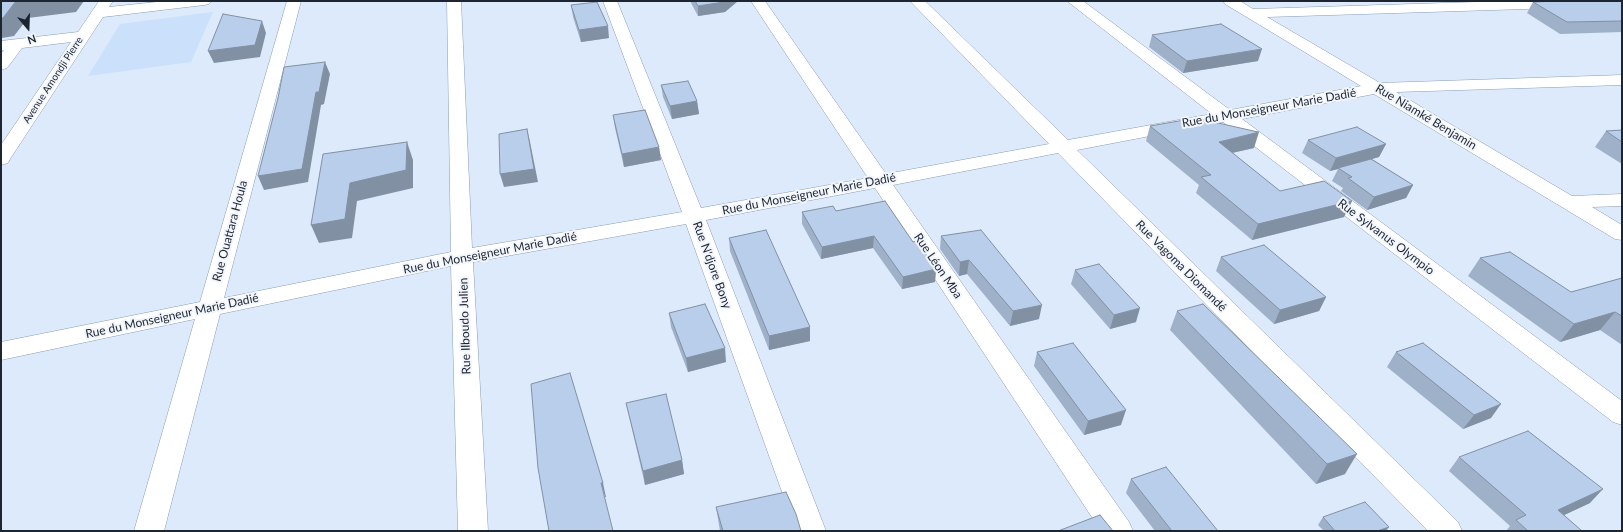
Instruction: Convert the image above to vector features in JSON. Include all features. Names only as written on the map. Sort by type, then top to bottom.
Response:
[{"type":"street","points":[[102,7],[204,1]]},
{"type":"street","name":"Rue Ouattara Houla","points":[[149,531],[294,1]]},
{"type":"street","name":"Rue Ilboudo Julien","points":[[454,1],[462,257],[474,531]]},
{"type":"street","name":"Rue N'djore Bony","points":[[610,1],[694,216],[811,531]]},
{"type":"street","name":"Rue Léon Mba","points":[[758,1],[1118,531]]},
{"type":"street","name":"Rue Vagoma Diomandé","points":[[917,1],[1061,147],[1447,531]]},
{"type":"street","name":"Rue Sylvanus Olympio","points":[[1074,1],[1622,415]]},
{"type":"street","name":"Rue Niamké Benjamin","points":[[1230,1],[1622,234]]},
{"type":"street","points":[[1250,13],[1622,2]]},
{"type":"street","name":"Avenue Amondji Pierre","points":[[1,159],[102,7]]},
{"type":"street","points":[[1,46],[82,36]]},
{"type":"street","points":[[1,65],[17,44]]},
{"type":"street","name":"Rue du Monseigneur Marie Dadié","points":[[1,351],[462,257],[694,216],[1224,115],[1377,88],[1622,80]]},
{"type":"street","points":[[1570,202],[1622,200]]},
{"type":"shaded area","points":[[213,12],[191,62],[88,76],[120,24]]},
{"type":"building","points":[[1,1],[16,1],[3,18],[1,18]]},
{"type":"building","points":[[695,1],[726,1],[698,6]]},
{"type":"building","points":[[1622,1],[1622,21],[1567,22],[1533,2]]},
{"type":"building","points":[[597,2],[608,26],[579,30],[571,5]]},
{"type":"building","points":[[223,14],[262,21],[255,45],[208,51]]},
{"type":"building","points":[[1221,24],[1262,49],[1187,61],[1152,35]]},
{"type":"building","points":[[325,62],[319,92],[316,92],[302,169],[258,176],[278,98],[284,67]]},
{"type":"building","points":[[688,81],[697,101],[670,106],[661,85]]},
{"type":"building","points":[[645,110],[659,147],[622,154],[613,115]]},
{"type":"building","points":[[1196,118],[1259,132],[1219,142],[1280,191],[1324,181],[1352,201],[1258,224],[1201,177],[1211,175],[1150,126]]},
{"type":"building","points":[[1357,127],[1386,144],[1336,158],[1308,140]]},
{"type":"building","points":[[527,129],[534,169],[500,174],[499,134]]},
{"type":"building","points":[[1622,130],[1622,142],[1606,131]]},
{"type":"building","points":[[407,142],[406,170],[350,183],[345,219],[311,225],[323,154]]},
{"type":"building","points":[[1371,159],[1413,185],[1374,197],[1348,178],[1352,177],[1338,168]]},
{"type":"building","points":[[885,201],[913,242],[917,241],[936,269],[903,277],[874,236],[822,247],[802,212],[833,206],[836,211]]},
{"type":"building","points":[[766,230],[810,327],[769,336],[729,238]]},
{"type":"building","points":[[981,230],[1042,305],[1013,311],[969,260],[960,262],[941,236]]},
{"type":"building","points":[[1264,245],[1326,297],[1280,310],[1221,257]]},
{"type":"building","points":[[1510,252],[1571,292],[1622,278],[1622,316],[1615,312],[1574,324],[1480,258]]},
{"type":"building","points":[[1099,264],[1140,308],[1114,315],[1075,270]]},
{"type":"building","points":[[705,304],[725,348],[686,358],[669,313]]},
{"type":"building","points":[[1203,304],[1357,454],[1327,464],[1177,311]]},
{"type":"building","points":[[1073,343],[1126,410],[1088,421],[1037,352]]},
{"type":"building","points":[[1423,343],[1501,404],[1474,415],[1396,352]]},
{"type":"building","points":[[570,373],[603,483],[601,483],[613,531],[549,531],[538,468],[531,384]]},
{"type":"building","points":[[666,394],[682,460],[643,471],[626,403]]},
{"type":"building","points":[[1528,431],[1603,489],[1558,510],[1582,531],[1528,531],[1516,520],[1526,515],[1459,457]]},
{"type":"building","points":[[1166,467],[1218,531],[1172,531],[1131,479]]},
{"type":"building","points":[[786,492],[796,514],[801,531],[723,531],[716,507]]},
{"type":"building","points":[[1365,502],[1389,527],[1377,531],[1335,531],[1323,517]]},
{"type":"building","points":[[1100,515],[1113,531],[1058,531]]}]
